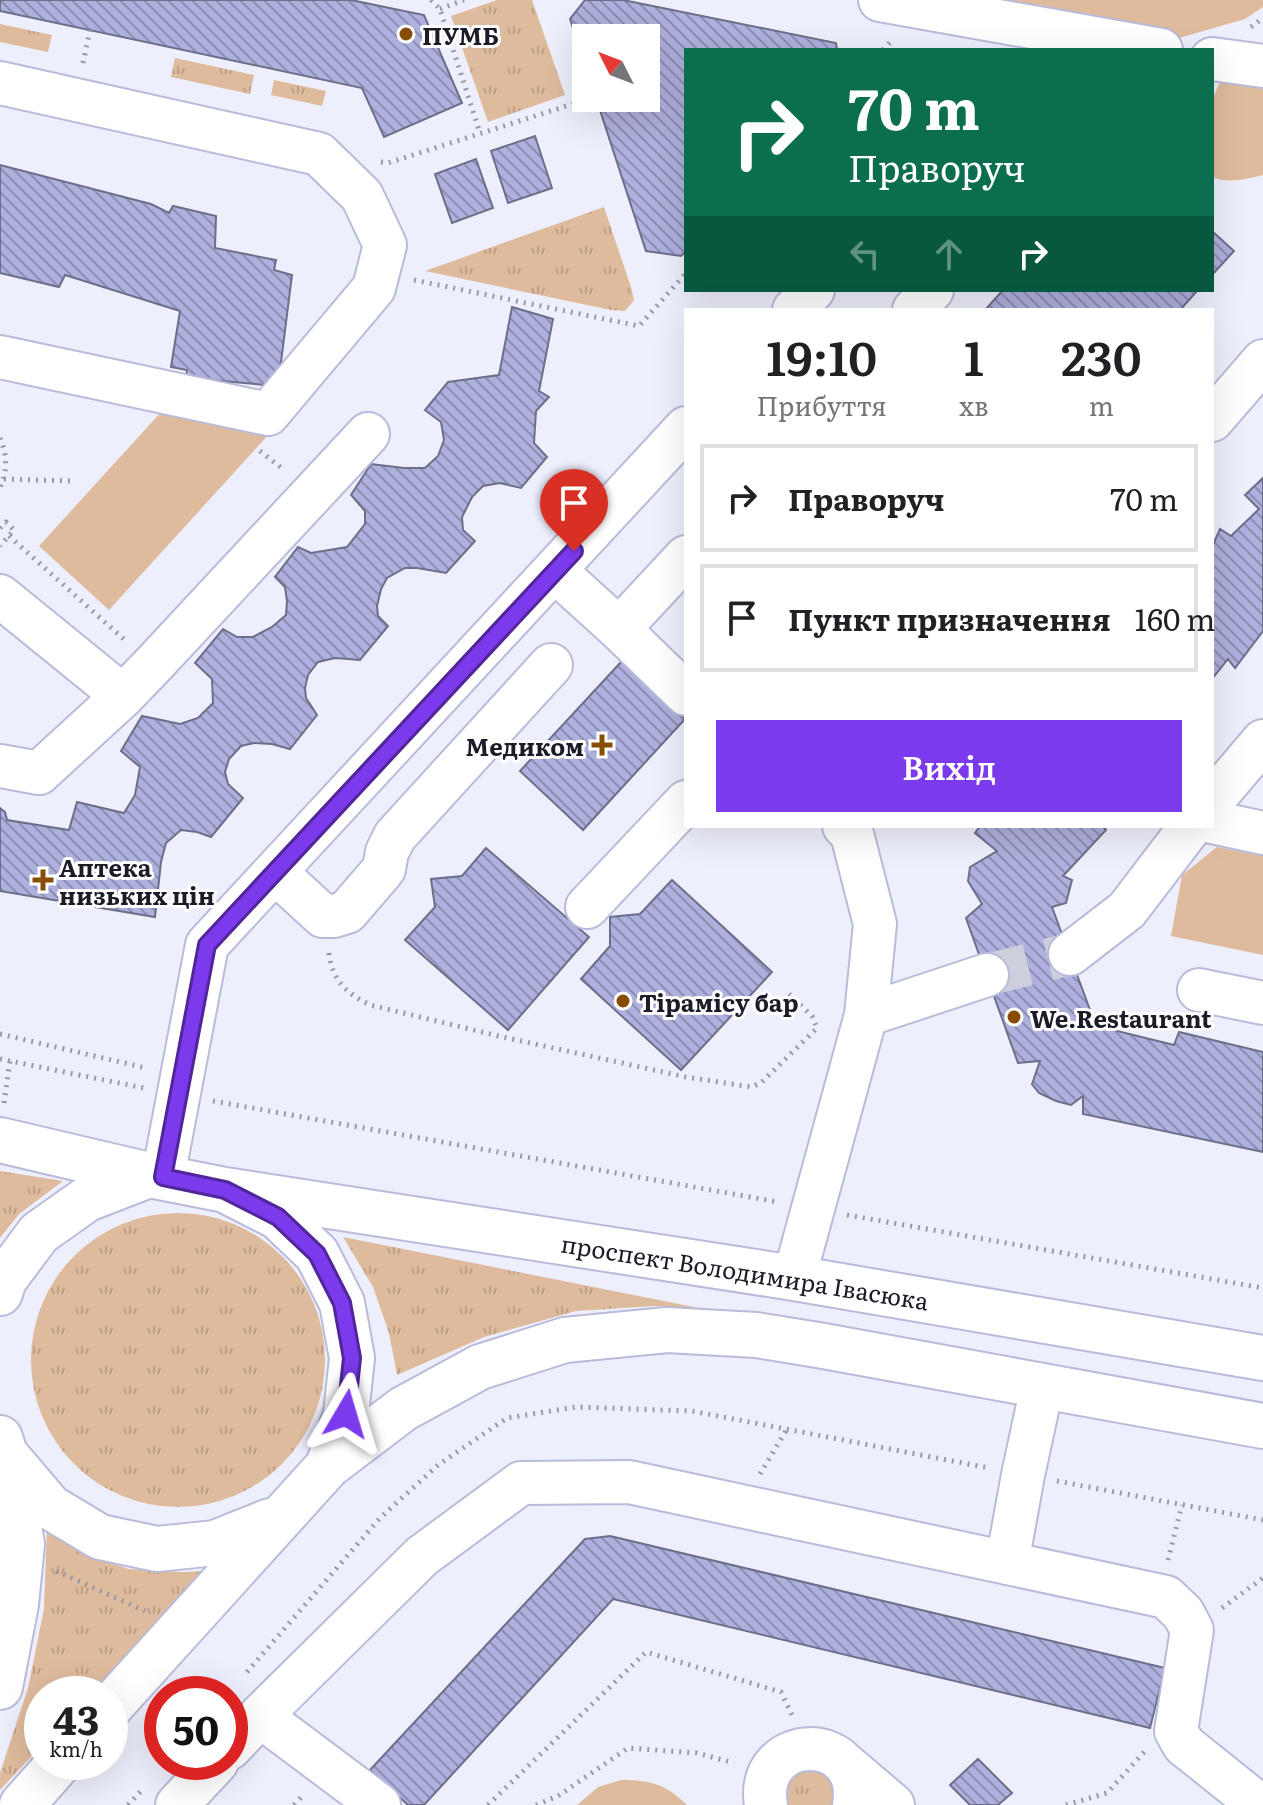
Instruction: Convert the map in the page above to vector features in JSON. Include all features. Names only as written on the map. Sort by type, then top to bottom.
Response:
[{"type":"main road","points":[[1,1128],[156,1176],[225,1190],[278,1217],[317,1254],[342,1303],[352,1358],[346,1414],[328,1466]]},
{"type":"main road","points":[[0,1293],[4,1280],[39,1233],[87,1199],[156,1176]]},
{"type":"main road","name":"проспект Володимира Івасюка","points":[[225,1190],[794,1278],[1263,1358]]},
{"type":"main road","points":[[128,1687],[328,1466],[403,1409],[480,1367],[565,1340],[667,1330],[756,1335],[1263,1426]]},
{"type":"main road","points":[[3,1446],[50,1507],[100,1537],[157,1549],[215,1543],[284,1515]]},
{"type":"main road","points":[[0,1687],[16,1604],[22,1544],[3,1446]]},
{"type":"main road","points":[[22,1805],[44,1780]]},
{"type":"street","points":[[880,0],[1150,48]]},
{"type":"street","points":[[1214,59],[1263,66]]},
{"type":"street","points":[[0,83],[319,154],[362,196],[385,245],[374,288],[268,414],[0,357]]},
{"type":"street","points":[[796,308],[811,292]]},
{"type":"street","points":[[916,308],[930,292]]},
{"type":"street","points":[[1214,418],[1263,361]]},
{"type":"street","points":[[156,1176],[166,1083],[207,945],[684,430]]},
{"type":"street","points":[[0,766],[39,773],[123,696],[368,434]]},
{"type":"street","points":[[619,629],[684,559]]},
{"type":"street","points":[[555,571],[684,692]]},
{"type":"street","points":[[0,596],[123,696]]},
{"type":"street","points":[[275,872],[323,916],[347,912],[384,869],[387,852],[395,836],[551,665]]},
{"type":"street","points":[[1214,799],[1263,741]]},
{"type":"street","points":[[587,907],[684,804]]},
{"type":"street","points":[[1214,822],[1263,833]]},
{"type":"street","points":[[1070,954],[1127,910],[1189,828]]},
{"type":"street","points":[[794,1278],[866,1015],[875,924],[852,829]]},
{"type":"street","points":[[866,1015],[987,975]]},
{"type":"street","points":[[1199,990],[1263,1003]]},
{"type":"street","points":[[1007,1563],[1042,1387]]},
{"type":"street","points":[[248,1729],[422,1556],[521,1483],[629,1482],[1166,1597],[1183,1613],[1192,1630],[1176,1731],[1184,1745],[1256,1798]]},
{"type":"street","points":[[260,1716],[379,1805]]},
{"type":"street","points":[[768,1789],[779,1760],[806,1748],[835,1755],[893,1805]]},
{"type":"street","points":[[846,1765],[853,1778],[856,1793],[854,1805]]},
{"type":"street","points":[[177,1805],[200,1780]]},
{"type":"path","points":[[431,0],[440,9],[480,133]]},
{"type":"path","points":[[440,9],[464,0]]},
{"type":"path","points":[[378,273],[639,326],[684,275]]},
{"type":"path","points":[[0,438],[6,460],[0,487]]},
{"type":"path","points":[[4,479],[74,481]]},
{"type":"path","points":[[0,528],[6,522],[14,530],[0,546]]},
{"type":"path","points":[[9,536],[153,665]]},
{"type":"path","points":[[334,916],[329,948],[331,970],[342,986],[370,1005],[686,1077],[752,1087],[762,1082],[817,1028],[812,1016],[789,994]]},
{"type":"path","points":[[0,1034],[166,1083]]},
{"type":"path","points":[[0,1059],[166,1083],[884,1222],[1263,1288]]},
{"type":"path","points":[[1,1128],[10,1061]]},
{"type":"path","points":[[741,1506],[787,1429]]},
{"type":"path","points":[[1158,1596],[1182,1505]]},
{"type":"path","points":[[52,1569],[150,1613]]},
{"type":"path","points":[[1192,1630],[1263,1578]]},
{"type":"path","points":[[488,1805],[646,1652],[781,1692],[806,1748]]},
{"type":"path","points":[[1066,1805],[1107,1793],[1177,1716]]},
{"type":"path","points":[[536,1805],[558,1796],[628,1748],[697,1753],[768,1789]]},
{"type":"green space","points":[[497,0],[532,0],[565,95],[488,122],[451,16]]},
{"type":"green space","points":[[944,0],[1263,0],[1263,7],[1245,19],[1172,40]]},
{"type":"green space","points":[[0,24],[52,35],[48,52],[0,42]]},
{"type":"green space","points":[[175,58],[254,75],[250,94],[171,77]]},
{"type":"green space","points":[[274,80],[326,91],[322,106],[271,95]]},
{"type":"green space","points":[[1220,82],[1263,89],[1263,175],[1231,180],[1214,178],[1214,96]]},
{"type":"green space","points":[[604,207],[634,300],[625,311],[425,271]]},
{"type":"green space","points":[[162,411],[270,433],[109,610],[39,546]]},
{"type":"green space","points":[[1217,847],[1263,856],[1263,955],[1171,936],[1182,875]]},
{"type":"green space","points":[[0,1171],[63,1181],[19,1214],[0,1238]]},
{"type":"green space","points":[[164,1213],[192,1213],[221,1219],[260,1237],[292,1267],[301,1278],[319,1317],[325,1360],[323,1389],[314,1416],[301,1442],[282,1464],[260,1483],[221,1501],[192,1507],[164,1507],[135,1501],[96,1483],[64,1453],[55,1442],[37,1403],[31,1374],[31,1346],[37,1317],[55,1278],[85,1246],[96,1237],[135,1219]]},
{"type":"green space","points":[[343,1237],[699,1308],[655,1306],[576,1311],[484,1337],[397,1375],[389,1333],[373,1287]]},
{"type":"green space","points":[[47,1526],[83,1554],[129,1569],[207,1571],[107,1676],[30,1676],[44,1609]]},
{"type":"green space","points":[[24,1700],[24,1764],[0,1790],[0,1773]]},
{"type":"green space","points":[[806,1748],[854,1805],[766,1805]]},
{"type":"green space","points":[[621,1780],[657,1785],[672,1792],[687,1805],[577,1805],[598,1787]]},
{"type":"building","points":[[0,0],[351,0],[424,15],[462,103],[384,137],[362,88],[0,11]]},
{"type":"building","points":[[585,0],[623,0],[836,43],[837,48],[684,48],[684,253],[681,256],[646,251],[601,112],[660,112],[660,24],[572,25],[570,19]]},
{"type":"building","points":[[535,136],[552,188],[508,203],[491,151]]},
{"type":"building","points":[[476,159],[493,208],[452,223],[435,174]]},
{"type":"building","points":[[0,165],[151,204],[169,213],[173,206],[216,216],[215,248],[276,260],[274,270],[292,275],[278,386],[186,378],[187,370],[171,367],[180,311],[65,275],[59,287],[0,273]]},
{"type":"building","points":[[1214,233],[1234,251],[1214,273]]},
{"type":"building","points":[[1001,292],[1196,292],[1182,308],[987,308]]},
{"type":"building","points":[[512,307],[553,319],[539,391],[549,397],[536,411],[534,443],[547,457],[521,488],[500,483],[483,486],[472,497],[462,517],[463,530],[475,541],[446,573],[405,568],[387,578],[377,606],[378,616],[388,626],[360,660],[335,658],[318,662],[308,675],[305,688],[306,698],[317,715],[290,749],[254,743],[241,746],[229,759],[225,772],[228,784],[243,798],[211,837],[181,830],[166,843],[155,917],[0,891],[0,808],[7,820],[69,830],[77,802],[124,813],[135,795],[140,767],[121,751],[142,716],[180,724],[198,718],[213,703],[212,679],[195,663],[223,629],[237,637],[253,637],[286,615],[285,587],[275,577],[298,547],[311,553],[347,547],[365,524],[365,511],[351,495],[371,464],[425,468],[438,456],[444,440],[441,422],[425,410],[448,382],[499,375]]},
{"type":"building","points":[[1263,478],[1263,631],[1235,668],[1228,659],[1214,676],[1214,542],[1220,529],[1231,536],[1259,509],[1245,495]]},
{"type":"building","name":"Медиком","points":[[622,661],[684,718],[583,830],[520,771]]},
{"type":"building","points":[[979,828],[1104,828],[1106,830],[1063,876],[1072,880],[1066,903],[1052,907],[1093,1018],[1111,1019],[1117,1031],[1174,1045],[1179,1032],[1263,1052],[1263,1152],[1083,1114],[1083,1096],[1071,1105],[1039,1093],[1032,1084],[1040,1061],[1018,1063],[966,918],[982,904],[968,881],[970,867],[997,851],[975,833]]},
{"type":"building","points":[[486,848],[589,937],[508,1030],[405,940],[435,907],[431,879],[462,876]]},
{"type":"building","points":[[672,880],[772,972],[681,1070],[581,979],[610,946],[610,917],[640,914]]},
{"type":"building","points":[[610,1536],[1165,1668],[1150,1728],[613,1599],[424,1805],[408,1805],[370,1770],[585,1539]]},
{"type":"building","points":[[978,1759],[1012,1793],[998,1805],[970,1805],[950,1785]]},
{"type":"tunnel","points":[[987,975],[1070,954]]},
{"type":"place","name":"ПУМБ","points":[[406,34]]},
{"type":"place","name":"Медиком","points":[[602,745]]},
{"type":"place","name":"Аптека низьких цін","points":[[43,880]]},
{"type":"place","name":"Тірамісу бар","points":[[623,1001]]},
{"type":"place","name":"We.Restaurant","points":[[1014,1017]]},
{"type":"route","points":[[346,1414],[352,1358],[342,1303],[317,1254],[278,1217],[225,1190],[163,1177],[207,945],[574,551]]}]
